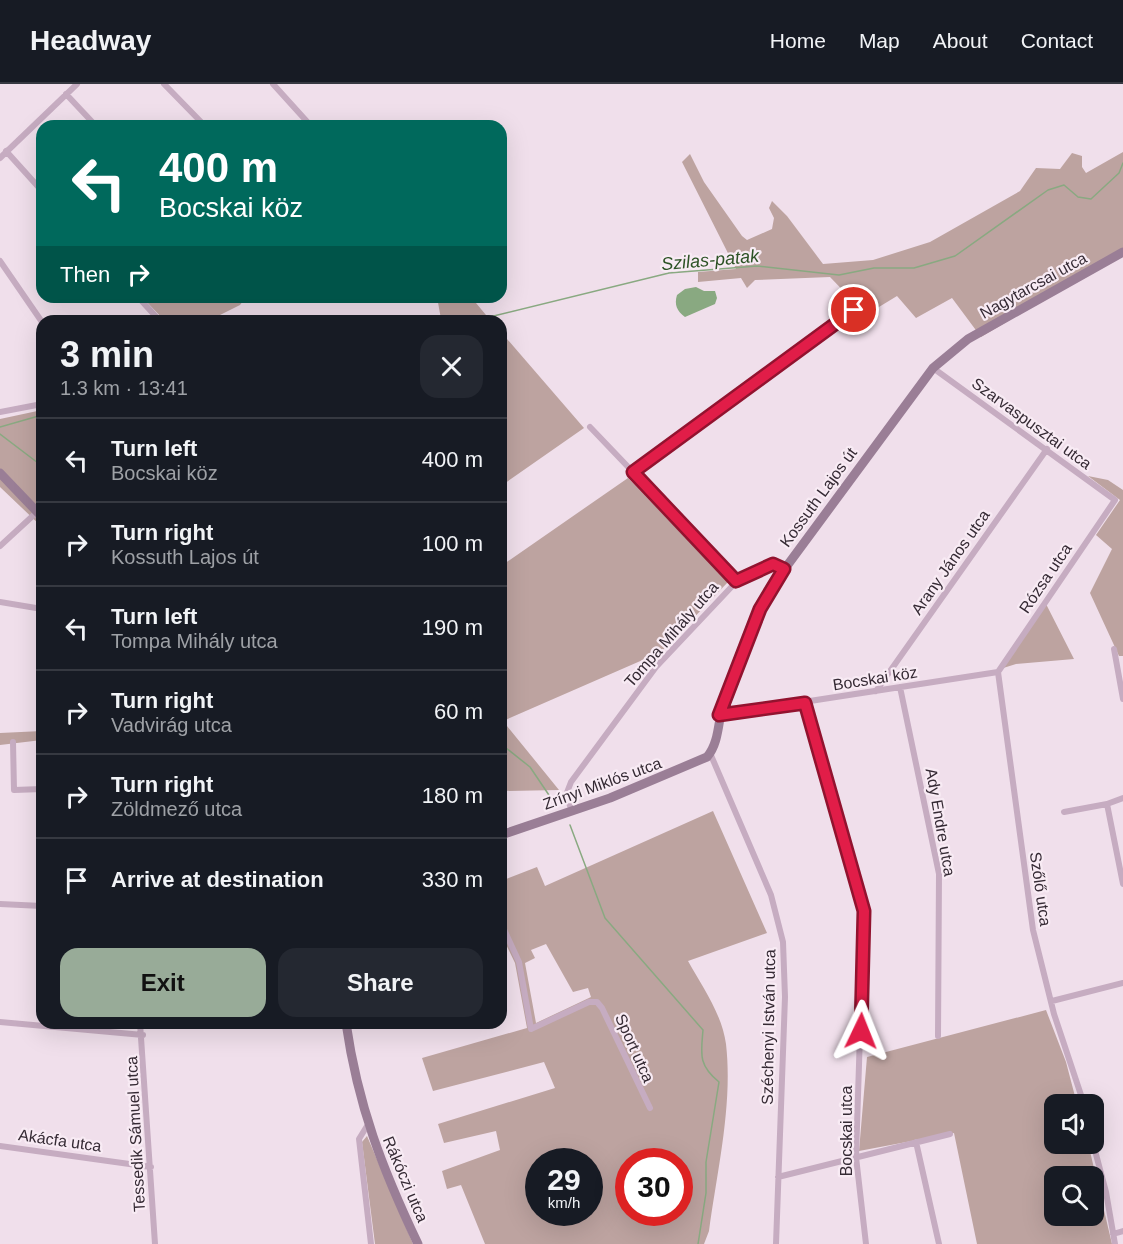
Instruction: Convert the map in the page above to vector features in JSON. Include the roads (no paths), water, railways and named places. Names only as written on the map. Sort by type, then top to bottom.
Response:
[{"type":"main road","name":"Nagytarcsai utca","points":[[959,345],[1123,252]]},
{"type":"main road","name":"Kossuth Lajos út","points":[[710,753],[715,743],[719,715],[760,609],[784,569],[933,368],[959,345]]},
{"type":"main road","points":[[0,473],[36,511]]},
{"type":"main road","name":"Zrínyi Miklós utca","points":[[507,833],[570,812],[695,763],[710,753]]},
{"type":"main road","name":"Rákóczi utca","points":[[347,1029],[357,1088],[367,1126],[418,1244]]},
{"type":"street","points":[[39,120],[77,84]]},
{"type":"street","points":[[164,84],[198,120]]},
{"type":"street","points":[[273,84],[304,120]]},
{"type":"street","points":[[66,94],[90,120]]},
{"type":"street","points":[[0,158],[36,122]]},
{"type":"street","points":[[6,151],[36,184]]},
{"type":"street","points":[[0,261],[37,315]]},
{"type":"street","points":[[144,303],[154,315]]},
{"type":"street","points":[[633,472],[854,310]]},
{"type":"street","name":"Szarvaspusztai utca","points":[[933,368],[1115,500]]},
{"type":"street","points":[[0,412],[36,406]]},
{"type":"street","points":[[590,428],[736,581]]},
{"type":"street","name":"Arany János utca","points":[[876,691],[1047,449]]},
{"type":"street","name":"Rózsa utca","points":[[998,672],[1115,500]]},
{"type":"street","points":[[0,546],[36,518]]},
{"type":"street","name":"Tompa Mihály utca","points":[[570,812],[566,795],[571,782],[656,667],[736,581],[773,564],[784,569]]},
{"type":"street","points":[[0,602],[36,608]]},
{"type":"street","points":[[1114,649],[1123,695]]},
{"type":"street","name":"Bocskai köz","points":[[719,715],[998,672]]},
{"type":"street","name":"Szőlő utca","points":[[998,672],[1033,930],[1055,1020],[1081,1094]]},
{"type":"street","name":"Ady Endre utca","points":[[900,687],[939,874],[938,1036]]},
{"type":"street","name":"Bocskai utca","points":[[805,703],[864,911],[856,1157],[866,1244]]},
{"type":"street","points":[[13,742],[14,790],[36,789]]},
{"type":"street","name":"Széchenyi István utca","points":[[710,753],[771,895],[783,942],[785,997],[777,1244]]},
{"type":"street","points":[[1064,812],[1107,804],[1123,798]]},
{"type":"street","points":[[1107,804],[1123,884]]},
{"type":"street","points":[[1114,845],[1123,843]]},
{"type":"street","points":[[0,904],[36,906]]},
{"type":"street","name":"Sport utca","points":[[507,936],[519,962],[531,1029],[589,1002],[597,1002],[650,1108]]},
{"type":"street","points":[[1052,1001],[1123,983]]},
{"type":"street","points":[[0,1022],[36,1025]]},
{"type":"street","points":[[77,1029],[143,1035]]},
{"type":"street","name":"Tessedik Sámuel utca","points":[[142,1029],[155,1244]]},
{"type":"street","name":"Rákóczi utca","points":[[367,1126],[359,1139],[371,1244]]},
{"type":"street","points":[[778,1177],[950,1134]]},
{"type":"street","points":[[916,1143],[939,1244]]},
{"type":"street","name":"Akácfa utca","points":[[0,1146],[151,1167]]},
{"type":"street","points":[[1096,1154],[1106,1192],[1115,1244]]},
{"type":"street","points":[[1113,1234],[1123,1232]]},
{"type":"waterway","name":"Szilas-patak","points":[[498,315],[669,273],[757,266],[839,275],[874,268],[914,268],[955,256],[1048,190],[1064,185],[1078,197],[1091,199],[1119,173],[1123,163]]},
{"type":"waterway","name":"Szilas-patak","points":[[0,427],[36,417]]},
{"type":"waterway","points":[[0,434],[36,461]]},
{"type":"waterway","points":[[507,749],[530,767],[555,804]]},
{"type":"waterway","points":[[570,825],[605,918],[703,1030],[702,1059],[707,1070],[719,1082],[706,1162],[706,1193],[698,1244]]}]
